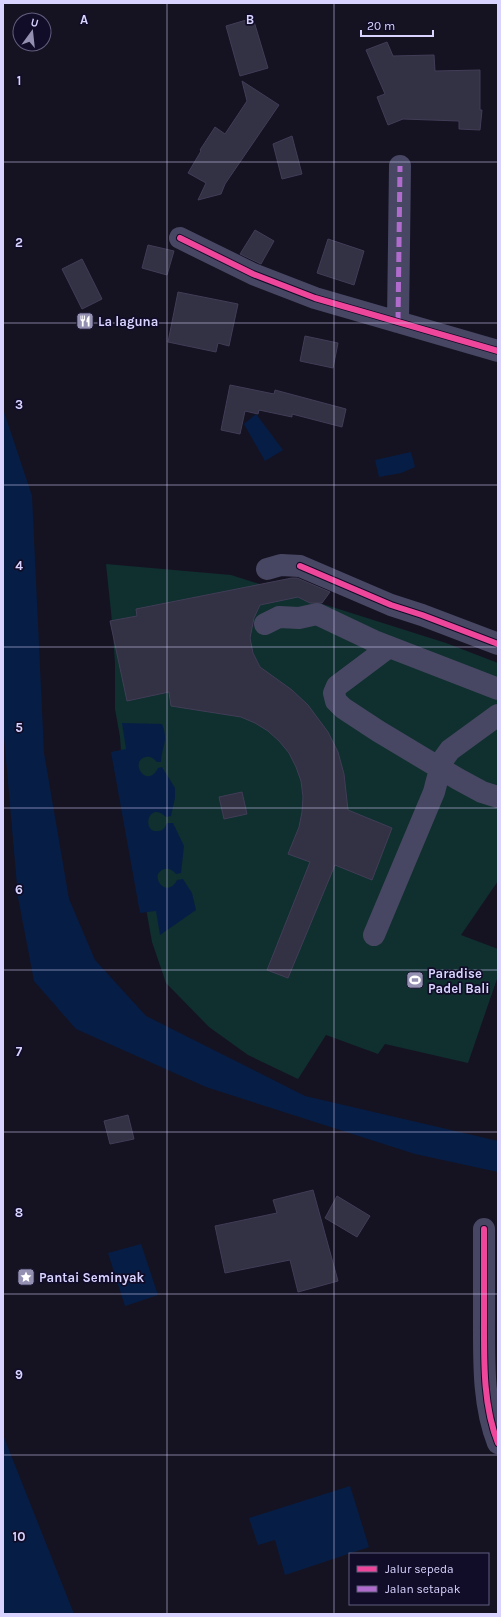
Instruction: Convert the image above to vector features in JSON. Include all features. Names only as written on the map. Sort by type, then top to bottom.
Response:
[{"type":"street","points":[[398,322],[400,166]]},
{"type":"street","points":[[180,238],[253,274],[315,298],[498,351]]},
{"type":"street","points":[[267,569],[281,565],[300,566],[391,605],[422,615],[498,644]]},
{"type":"street","points":[[265,624],[279,617],[299,618],[317,614],[389,647],[498,689]]},
{"type":"street","points":[[389,647],[337,686],[334,693],[336,701],[343,708],[378,731],[458,779],[482,792],[498,797]]},
{"type":"street","points":[[374,935],[434,792],[439,767],[445,755],[498,715]]},
{"type":"street","points":[[484,1229],[484,1358],[487,1395],[494,1433],[498,1443]]},
{"type":"green space","points":[[106,564],[231,575],[446,643],[498,663],[498,881],[461,935],[498,949],[498,976],[468,1063],[385,1044],[378,1054],[326,1035],[298,1079],[248,1055],[209,1027],[166,983],[152,942],[123,780],[120,737],[115,709],[115,663]]},
{"type":"water","points":[[3,409],[32,496],[44,753],[69,899],[95,960],[146,1016],[305,1096],[498,1141],[498,1172],[415,1154],[206,1087],[76,1029],[34,981],[18,897],[4,736]]},
{"type":"water","points":[[256,414],[283,450],[265,461],[244,424]]},
{"type":"water","points":[[411,452],[415,467],[401,473],[379,477],[375,460]]},
{"type":"water","points":[[122,723],[162,724],[165,739],[161,762],[157,762],[151,757],[146,757],[141,760],[139,768],[141,772],[149,776],[154,774],[158,768],[162,767],[175,788],[175,798],[171,816],[166,817],[155,812],[151,814],[148,823],[153,830],[160,831],[163,830],[167,823],[173,823],[184,846],[181,873],[176,874],[171,870],[165,869],[160,871],[158,880],[160,884],[168,888],[173,886],[177,880],[183,879],[192,893],[196,910],[160,935],[156,911],[140,913],[111,752],[126,749]]},
{"type":"water","points":[[141,1244],[158,1295],[125,1306],[108,1253]]},
{"type":"water","points":[[3,1435],[74,1614],[3,1614]]},
{"type":"water","points":[[350,1486],[369,1547],[285,1575],[275,1540],[258,1545],[249,1518]]},
{"type":"building","points":[[253,18],[268,68],[240,76],[226,26]]},
{"type":"building","points":[[387,42],[393,56],[434,55],[435,71],[480,70],[480,110],[482,110],[480,130],[459,129],[459,121],[403,119],[388,125],[377,97],[385,94],[366,50]]},
{"type":"building","points":[[242,81],[279,105],[225,184],[221,194],[198,200],[206,183],[188,173],[201,151],[200,150],[215,127],[225,134],[247,101]]},
{"type":"building","points":[[292,136],[302,174],[282,179],[273,144]]},
{"type":"building","points":[[255,230],[274,241],[261,264],[240,254]]},
{"type":"building","points":[[328,239],[364,251],[354,285],[317,273]]},
{"type":"building","points":[[148,245],[174,251],[167,275],[142,268]]},
{"type":"building","points":[[82,259],[102,299],[82,309],[62,269]]},
{"type":"building","points":[[178,292],[238,304],[229,346],[218,343],[216,352],[168,342]]},
{"type":"building","points":[[305,336],[338,343],[333,368],[300,361]]},
{"type":"building","points":[[230,385],[274,394],[275,390],[346,409],[342,427],[292,414],[292,417],[259,410],[258,414],[245,411],[240,434],[221,430]]},
{"type":"building","points":[[297,578],[330,592],[322,603],[310,603],[298,597],[260,605],[254,618],[250,638],[253,653],[260,667],[292,690],[308,705],[328,732],[338,752],[344,774],[348,810],[392,828],[372,880],[335,865],[288,978],[267,970],[310,862],[288,854],[299,827],[302,812],[303,797],[301,781],[296,767],[289,753],[268,731],[241,717],[171,706],[169,692],[127,701],[110,621],[137,616],[136,609]]},
{"type":"building","points":[[242,792],[247,814],[224,819],[219,797]]},
{"type":"building","points":[[128,1115],[134,1139],[110,1144],[104,1121]]},
{"type":"building","points":[[313,1190],[338,1281],[298,1292],[290,1260],[225,1273],[215,1226],[277,1213],[273,1200]]},
{"type":"building","points":[[337,1196],[370,1216],[357,1237],[325,1218]]},
{"type":"marked path","points":[[398,322],[400,166]]},
{"type":"cycle path","points":[[180,238],[253,274],[315,298],[498,351]]},
{"type":"cycle path","points":[[300,566],[391,605],[422,615],[498,644]]},
{"type":"cycle path","points":[[484,1229],[485,1383],[489,1414],[498,1443]]},
{"type":"place","name":"La laguna","points":[[85,321]]},
{"type":"place","name":"Paradise Padel Bali","points":[[415,980]]},
{"type":"place","name":"Pantai Seminyak","points":[[26,1277]]}]
